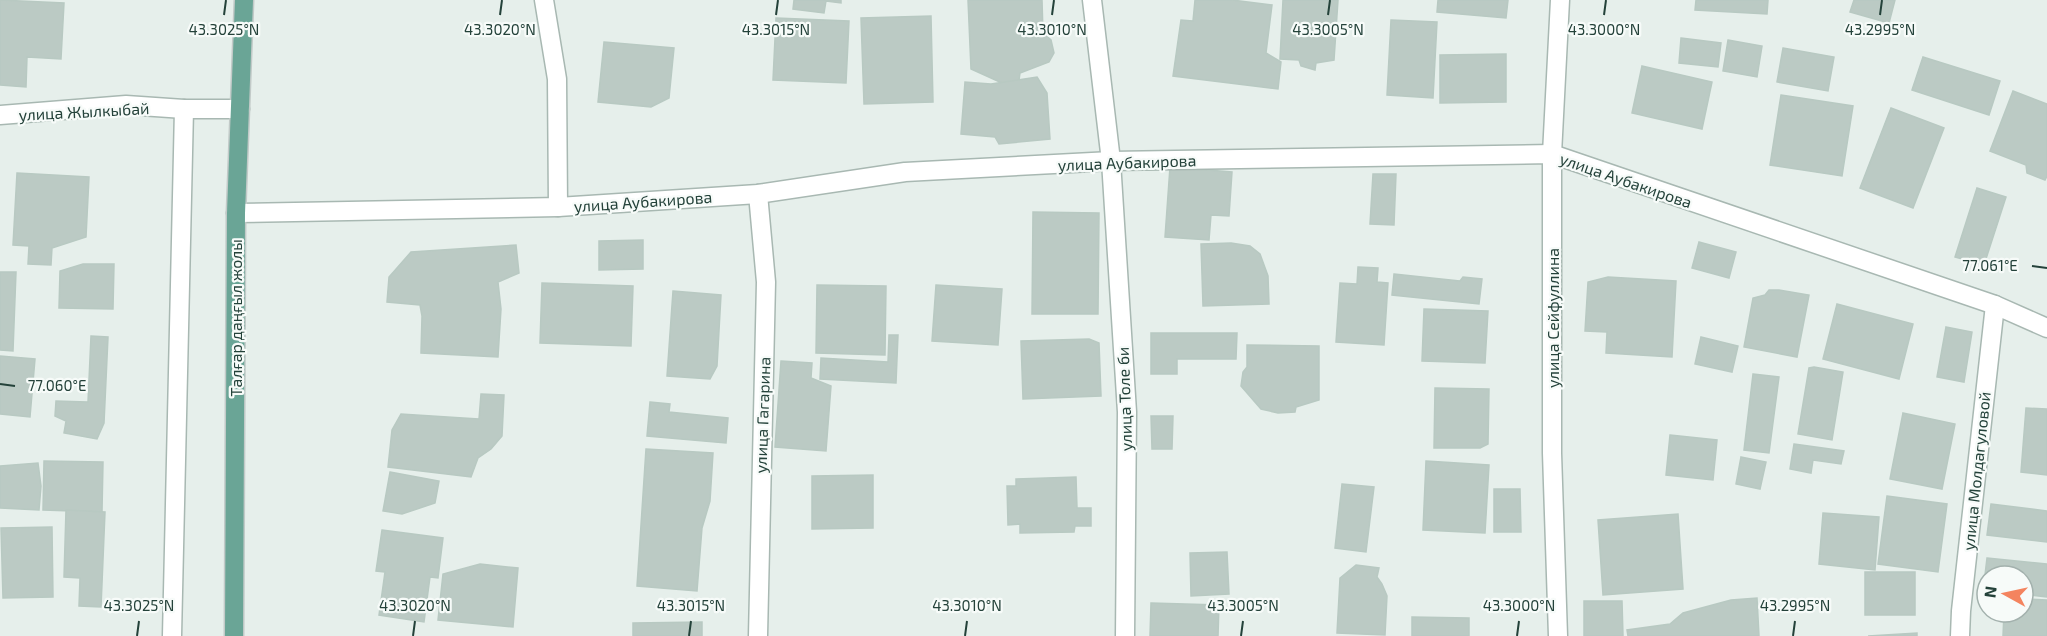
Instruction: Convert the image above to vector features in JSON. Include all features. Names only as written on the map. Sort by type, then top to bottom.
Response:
[{"type":"main road","name":"Талғар даңғыл жолы","points":[[234,636],[236,213],[244,0]]},
{"type":"street","points":[[544,0],[557,79],[558,207]]},
{"type":"street","name":"улица Толе би","points":[[1092,0],[1111,161],[1127,412],[1125,636]]},
{"type":"street","name":"улица Сейфуллина","points":[[1558,636],[1552,453],[1552,154],[1560,0]]},
{"type":"street","name":"улица Жылкыбай","points":[[0,115],[126,105],[184,109],[240,109]]},
{"type":"street","points":[[172,636],[184,109]]},
{"type":"street","name":"улица Аубакирова","points":[[236,213],[558,207],[758,194],[905,172],[1111,161],[1552,154],[1995,305],[2047,328]]},
{"type":"street","name":"улица Гагарина","points":[[758,194],[766,282],[758,636]]},
{"type":"street","name":"улица Молдагуловой","points":[[1960,636],[1995,305]]},
{"type":"building","points":[[0,0],[64,3],[61,59],[27,57],[26,87],[0,85]]},
{"type":"building","points":[[794,0],[841,0],[841,3],[826,1],[824,13],[793,9]]},
{"type":"building","points":[[968,0],[1042,0],[1043,33],[1051,40],[1054,53],[1049,62],[1020,73],[1019,80],[1011,87],[971,69]]},
{"type":"building","points":[[1195,0],[1232,0],[1272,5],[1266,53],[1281,62],[1278,89],[1173,76],[1181,20],[1193,21]]},
{"type":"building","points":[[1283,0],[1338,0],[1334,60],[1316,63],[1315,70],[1301,66],[1299,60],[1280,59]]},
{"type":"building","points":[[1438,0],[1508,0],[1506,18],[1437,12]]},
{"type":"building","points":[[1696,0],[1768,0],[1767,14],[1695,10]]},
{"type":"building","points":[[1854,0],[1895,0],[1889,23],[1850,12]]},
{"type":"building","points":[[931,16],[933,102],[864,104],[861,18]]},
{"type":"building","points":[[776,18],[849,21],[846,83],[773,80]]},
{"type":"building","points":[[1391,20],[1437,22],[1433,98],[1387,95]]},
{"type":"building","points":[[1681,38],[1721,43],[1718,67],[1679,63]]},
{"type":"building","points":[[1728,40],[1762,46],[1757,77],[1723,71]]},
{"type":"building","points":[[604,42],[674,48],[669,98],[651,107],[598,102]]},
{"type":"building","points":[[1783,48],[1834,57],[1828,91],[1777,82]]},
{"type":"building","points":[[1506,54],[1506,102],[1440,103],[1440,55]]},
{"type":"building","points":[[1923,57],[2000,81],[1989,115],[1912,90]]},
{"type":"building","points":[[1642,66],[1712,82],[1702,129],[1632,113]]},
{"type":"building","points":[[1037,77],[1047,93],[1050,139],[999,144],[995,137],[961,134],[965,82],[991,84]]},
{"type":"building","points":[[2013,91],[2047,104],[2047,176],[2045,180],[2027,173],[2026,165],[1990,151]]},
{"type":"building","points":[[1781,95],[1853,106],[1842,176],[1770,165]]},
{"type":"building","points":[[1891,108],[1944,128],[1913,208],[1860,188]]},
{"type":"building","points":[[1170,167],[1232,172],[1229,216],[1211,215],[1209,240],[1165,237]]},
{"type":"building","points":[[17,173],[89,177],[86,237],[52,248],[51,265],[28,264],[29,246],[13,245]]},
{"type":"building","points":[[1373,174],[1396,174],[1394,225],[1370,224]]},
{"type":"building","points":[[1977,188],[2006,197],[1984,265],[1955,257]]},
{"type":"building","points":[[1033,212],[1099,213],[1098,314],[1032,314]]},
{"type":"building","points":[[643,240],[643,269],[599,270],[599,241]]},
{"type":"building","points":[[1699,242],[1736,252],[1729,278],[1692,268]]},
{"type":"building","points":[[1231,243],[1250,246],[1260,254],[1268,276],[1269,304],[1203,306],[1201,244]]},
{"type":"building","points":[[516,245],[519,273],[498,282],[501,309],[498,357],[421,353],[420,305],[387,302],[389,277],[411,252]]},
{"type":"building","points":[[83,264],[114,264],[113,309],[59,308],[60,271]]},
{"type":"building","points":[[1358,267],[1378,268],[1377,282],[1388,283],[1384,345],[1336,342],[1340,283],[1357,284]]},
{"type":"building","points":[[0,272],[16,272],[13,351],[0,350]]},
{"type":"building","points":[[1394,274],[1460,281],[1463,277],[1482,279],[1479,304],[1392,295]]},
{"type":"building","points":[[1608,277],[1676,281],[1672,357],[1606,353],[1607,332],[1585,331],[1588,282]]},
{"type":"building","points":[[542,283],[633,286],[631,346],[540,343]]},
{"type":"building","points":[[817,285],[886,286],[885,355],[816,353]]},
{"type":"building","points":[[936,285],[1002,289],[998,345],[932,341]]},
{"type":"building","points":[[1769,290],[1809,295],[1797,357],[1744,347],[1753,298],[1765,295]]},
{"type":"building","points":[[673,291],[721,295],[717,366],[710,379],[667,376]]},
{"type":"building","points":[[1837,304],[1913,324],[1899,379],[1823,359]]},
{"type":"building","points":[[1424,309],[1488,311],[1485,363],[1422,361]]},
{"type":"building","points":[[1946,327],[1972,332],[1964,382],[1937,377]]},
{"type":"building","points":[[1151,333],[1237,333],[1236,359],[1177,359],[1177,374],[1151,374]]},
{"type":"building","points":[[889,335],[898,335],[896,383],[820,379],[821,358],[888,362]]},
{"type":"building","points":[[91,336],[108,337],[104,423],[97,439],[64,433],[66,421],[55,416],[56,401],[88,402]]},
{"type":"building","points":[[1701,337],[1738,346],[1732,372],[1695,364]]},
{"type":"building","points":[[1089,339],[1099,343],[1101,396],[1023,399],[1021,341]]},
{"type":"building","points":[[1247,345],[1319,346],[1319,400],[1296,407],[1295,412],[1278,413],[1261,409],[1241,386],[1243,372],[1247,367]]},
{"type":"building","points":[[0,356],[35,359],[30,417],[0,414]]},
{"type":"building","points":[[781,361],[812,363],[811,378],[831,386],[826,451],[775,447]]},
{"type":"building","points":[[1809,368],[1843,372],[1832,440],[1798,434]]},
{"type":"building","points":[[1753,374],[1779,377],[1769,453],[1744,450]]},
{"type":"building","points":[[1435,388],[1489,389],[1488,444],[1480,448],[1434,448]]},
{"type":"building","points":[[481,394],[504,395],[502,436],[491,449],[478,458],[471,477],[388,467],[392,430],[401,414],[479,419]]},
{"type":"building","points":[[650,402],[670,404],[669,412],[728,418],[726,443],[647,436]]},
{"type":"building","points":[[2026,408],[2047,409],[2047,475],[2021,472]]},
{"type":"building","points":[[1903,413],[1955,424],[1942,489],[1890,479]]},
{"type":"building","points":[[1151,416],[1173,416],[1172,449],[1152,449]]},
{"type":"building","points":[[1670,435],[1717,440],[1713,480],[1666,475]]},
{"type":"building","points":[[1794,444],[1844,451],[1841,464],[1813,460],[1811,473],[1790,469]]},
{"type":"building","points":[[646,449],[713,453],[710,501],[702,528],[697,591],[637,586]]},
{"type":"building","points":[[1741,457],[1766,462],[1760,489],[1736,484]]},
{"type":"building","points":[[44,461],[103,462],[102,512],[43,510]]},
{"type":"building","points":[[1426,461],[1489,465],[1485,533],[1423,530]]},
{"type":"building","points":[[38,463],[41,486],[39,510],[0,508],[0,466]]},
{"type":"building","points":[[390,472],[439,481],[435,503],[402,514],[383,511]]},
{"type":"building","points":[[873,475],[873,528],[812,529],[812,476]]},
{"type":"building","points":[[1076,477],[1077,508],[1091,508],[1091,526],[1075,526],[1074,532],[1020,533],[1020,524],[1008,525],[1007,486],[1016,486],[1016,479]]},
{"type":"building","points":[[1342,484],[1374,487],[1366,552],[1335,548]]},
{"type":"building","points":[[1494,489],[1520,489],[1521,532],[1494,532]]},
{"type":"building","points":[[1887,496],[1947,504],[1938,572],[1878,564]]},
{"type":"building","points":[[1991,504],[2047,511],[2047,542],[1987,535]]},
{"type":"building","points":[[66,510],[105,512],[101,607],[79,606],[80,578],[64,577]]},
{"type":"building","points":[[1823,513],[1879,517],[1875,570],[1819,564]]},
{"type":"building","points":[[1678,514],[1683,589],[1603,595],[1598,520]]},
{"type":"building","points":[[52,527],[53,597],[3,598],[1,528]]},
{"type":"building","points":[[382,530],[443,538],[438,578],[430,577],[424,622],[379,615],[385,572],[376,571]]},
{"type":"building","points":[[1227,552],[1229,594],[1191,596],[1190,553]]},
{"type":"building","points":[[1987,558],[2047,564],[2047,597],[2035,596],[2035,564],[1986,564]]},
{"type":"building","points":[[480,564],[518,568],[513,627],[438,620],[443,574]]},
{"type":"building","points":[[1356,565],[1379,568],[1377,577],[1387,596],[1385,635],[1337,633],[1340,578]]},
{"type":"building","points":[[1865,572],[1915,572],[1915,615],[1865,615]]},
{"type":"building","points":[[1757,598],[1759,636],[1628,636],[1627,630],[1670,624],[1683,613],[1731,600]]},
{"type":"building","points":[[2035,600],[2047,600],[2047,636],[2003,636],[2004,624],[2035,624]]},
{"type":"building","points":[[1584,601],[1622,601],[1623,636],[1584,636]]},
{"type":"building","points":[[1151,603],[1219,605],[1218,636],[1150,636]]},
{"type":"building","points":[[1412,617],[1469,618],[1469,636],[1412,636]]},
{"type":"building","points":[[702,622],[702,636],[633,636],[633,623]]},
{"type":"building","points":[[1917,633],[1917,636],[1868,636]]}]
